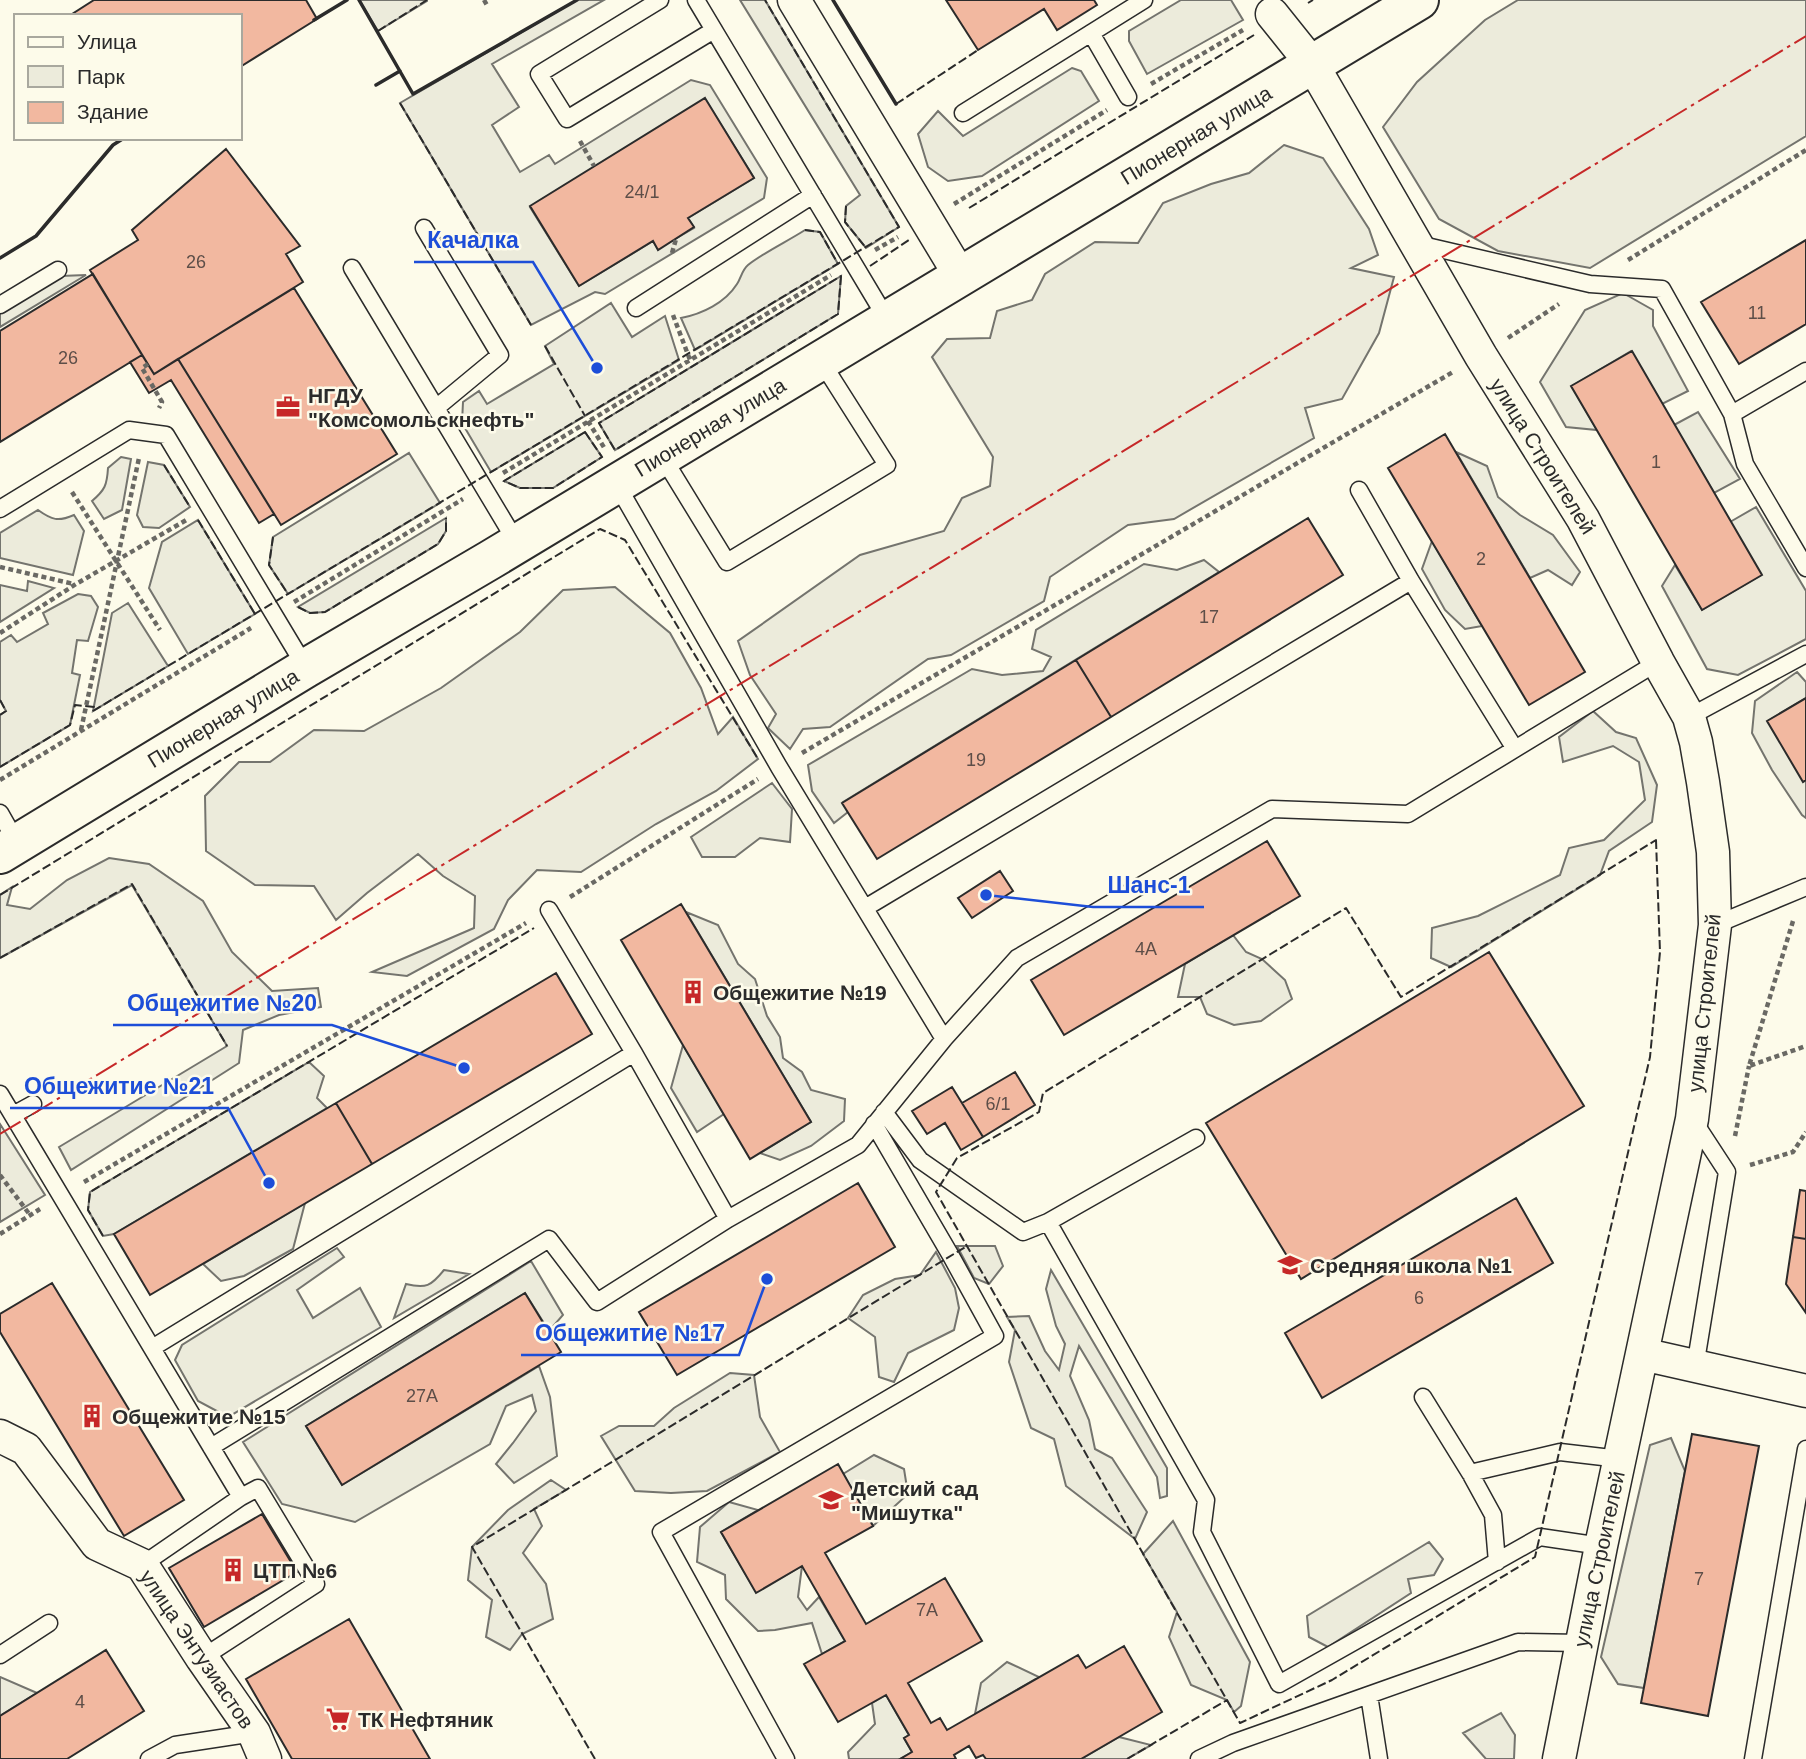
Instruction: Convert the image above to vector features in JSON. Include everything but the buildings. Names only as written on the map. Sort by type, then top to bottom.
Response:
[{"type":"main road","name":"Пионерная улица","points":[[6,837],[306,668],[517,543],[614,471],[662,456],[1419,0]]},
{"type":"street","points":[[794,0],[961,277]]},
{"type":"street","name":"улица Строителей","points":[[1268,7],[1312,64],[1481,356],[1583,519],[1689,717],[1696,742],[1713,852],[1715,925],[1692,1119],[1601,1546],[1559,1759]]},
{"type":"street","points":[[1642,1354],[1806,1391]]},
{"type":"street","name":"улица Энтузиастов","points":[[0,1436],[26,1449],[97,1544],[142,1564],[259,1746]]},
{"type":"lane","points":[[660,0],[539,74],[567,119],[714,30]]},
{"type":"lane","points":[[696,0],[888,321]]},
{"type":"lane","points":[[963,113],[1144,0]]},
{"type":"lane","points":[[1091,33],[1128,97]]},
{"type":"lane","points":[[636,308],[813,195]]},
{"type":"lane","points":[[424,228],[500,355],[436,408]]},
{"type":"lane","points":[[1416,244],[1590,284],[1662,289],[1732,414],[1745,464],[1806,568]]},
{"type":"lane","points":[[352,268],[517,543]]},
{"type":"lane","points":[[0,304],[58,270]]},
{"type":"lane","points":[[662,456],[727,562],[887,465],[821,361]]},
{"type":"lane","points":[[1732,414],[1806,371]]},
{"type":"lane","points":[[0,509],[129,430],[166,435],[306,668]]},
{"type":"lane","points":[[614,471],[779,767],[944,1039]]},
{"type":"lane","points":[[1359,491],[1515,749]]},
{"type":"lane","points":[[865,908],[1411,581]]},
{"type":"lane","points":[[1689,717],[1806,654]]},
{"type":"lane","points":[[211,1447],[548,1239],[597,1302],[728,1219],[858,1145],[944,1039],[1017,958],[1272,809],[1408,814],[1658,662]]},
{"type":"lane","points":[[1715,925],[1805,887]]},
{"type":"lane","points":[[549,910],[728,1219]]},
{"type":"lane","points":[[152,1348],[634,1053]]},
{"type":"lane","points":[[0,1094],[242,1497]]},
{"type":"lane","points":[[13,1115],[33,1104]]},
{"type":"lane","points":[[879,1118],[920,1160],[1023,1232],[1048,1222],[1195,1138]]},
{"type":"lane","points":[[786,1759],[661,1532],[995,1336],[879,1118]]},
{"type":"lane","points":[[1692,1119],[1727,1172],[1695,1367]]},
{"type":"lane","points":[[1048,1222],[1206,1500],[1202,1532],[1279,1684],[1540,1537],[1601,1546]]},
{"type":"lane","points":[[1423,1397],[1493,1515],[1497,1562]]},
{"type":"lane","points":[[1753,1759],[1806,1449]]},
{"type":"lane","points":[[1470,1473],[1560,1452],[1619,1460]]},
{"type":"lane","points":[[142,1564],[258,1488],[316,1584],[202,1658]]},
{"type":"lane","points":[[0,1655],[49,1623]]},
{"type":"lane","points":[[1199,1759],[1233,1744],[1518,1642],[1581,1643]]},
{"type":"lane","points":[[1369,1695],[1379,1759]]},
{"type":"lane","points":[[149,1759],[174,1745],[259,1746]]},
{"type":"path","points":[[484,0],[488,7]]},
{"type":"path","points":[[0,779],[588,421],[852,262],[927,220],[1128,97],[1268,7]]},
{"type":"path","points":[[0,1234],[549,910],[779,767],[1481,356],[1590,284],[1806,150]]},
{"type":"path","points":[[81,731],[145,432],[162,402],[142,368],[148,364]]},
{"type":"path","points":[[588,421],[614,471]]},
{"type":"path","points":[[60,473],[160,630]]},
{"type":"path","points":[[0,633],[76,584],[209,506]]},
{"type":"path","points":[[0,567],[76,584]]},
{"type":"path","points":[[1805,887],[1749,1066],[1727,1172],[1793,1152],[1806,1132]]},
{"type":"path","points":[[1749,1066],[1806,1046]]},
{"type":"path","points":[[0,1175],[30,1215]]},
{"type":"green space","points":[[359,0],[427,0],[427,1],[378,31]]},
{"type":"green space","points":[[577,0],[604,0],[492,64],[519,107],[492,125],[520,172],[549,155],[555,164],[691,80],[710,85],[767,178],[764,198],[605,294],[595,292],[531,325],[400,103]],"holes":[[[705,99],[754,178],[688,218],[694,228],[658,249],[653,241],[579,286],[530,207]]]},
{"type":"green space","points":[[740,0],[765,0],[899,227],[866,248],[845,222],[846,206],[860,195]]},
{"type":"green space","points":[[1181,0],[1231,0],[1243,20],[1147,74],[1129,41],[1129,31]]},
{"type":"green space","points":[[1518,0],[1806,0],[1806,136],[1590,268],[1498,251],[1439,219],[1383,127],[1417,82],[1485,20]]},
{"type":"green space","points":[[1072,68],[1081,71],[1099,101],[982,176],[948,181],[928,167],[918,134],[938,111],[963,136]]},
{"type":"green space","points":[[1284,145],[1323,158],[1369,229],[1378,255],[1351,268],[1394,277],[1379,333],[1342,399],[1305,408],[1314,438],[1174,519],[1128,525],[1050,577],[1044,601],[951,655],[928,659],[830,727],[803,729],[790,749],[768,728],[776,714],[750,675],[738,641],[860,555],[944,531],[962,498],[990,486],[993,457],[932,357],[947,339],[990,338],[997,311],[1032,300],[1045,274],[1095,242],[1138,243],[1163,203],[1211,184],[1249,173]]},
{"type":"green space","points":[[805,230],[820,232],[838,264],[695,350],[681,318],[697,314],[720,302],[732,291],[748,265]]},
{"type":"green space","points":[[86,275],[0,327],[0,313],[61,276]]},
{"type":"green space","points":[[841,276],[838,314],[615,450],[599,423]]},
{"type":"green space","points":[[1623,293],[1653,310],[1653,326],[1688,391],[1662,404],[1631,351],[1572,386],[1597,430],[1566,427],[1540,382],[1585,310]]},
{"type":"green space","points":[[611,303],[632,337],[665,316],[679,360],[491,472],[462,423],[463,402],[479,391],[487,404],[554,364],[545,346]]},
{"type":"green space","points":[[1698,412],[1740,479],[1714,493],[1674,425]]},
{"type":"green space","points":[[585,432],[602,457],[553,488],[520,488],[504,481]]},
{"type":"green space","points":[[1456,452],[1487,466],[1498,497],[1520,515],[1553,535],[1580,572],[1572,585],[1548,570],[1530,578]]},
{"type":"green space","points":[[409,453],[440,503],[288,594],[269,565],[273,537]]},
{"type":"green space","points":[[121,457],[131,459],[122,510],[104,519],[92,501],[104,487],[108,468]]},
{"type":"green space","points":[[148,462],[164,465],[190,507],[159,528],[143,527],[137,515]]},
{"type":"green space","points":[[1756,507],[1806,591],[1806,639],[1738,675],[1707,669],[1662,586],[1675,565],[1702,610],[1761,575],[1730,522]]},
{"type":"green space","points":[[38,510],[55,519],[74,515],[84,531],[73,575],[0,558],[0,533]]},
{"type":"green space","points":[[446,518],[446,531],[438,544],[325,612],[310,613],[298,607]]},
{"type":"green space","points":[[198,520],[255,614],[188,654],[149,588],[162,542]]},
{"type":"green space","points":[[1432,541],[1482,626],[1465,629],[1445,610],[1422,569]]},
{"type":"green space","points":[[1204,560],[1219,572],[843,802],[848,812],[834,823],[812,791],[808,765],[972,669],[1002,675],[1043,671],[1051,657],[1032,649],[1036,630],[1144,564],[1177,570]]},
{"type":"green space","points":[[28,581],[54,588],[0,622],[0,585],[27,591]]},
{"type":"green space","points":[[615,587],[670,633],[701,688],[718,734],[733,717],[758,759],[716,791],[656,824],[581,872],[537,870],[508,900],[494,929],[407,976],[372,972],[474,928],[475,896],[443,876],[418,854],[336,920],[314,886],[255,885],[206,851],[205,796],[239,762],[270,762],[314,730],[364,731],[441,688],[520,632],[563,590]]},
{"type":"green space","points":[[78,594],[91,596],[98,607],[88,641],[77,640],[72,673],[80,675],[70,725],[0,767],[0,715],[6,711],[0,700],[0,642],[11,635],[17,642],[48,624],[43,613]]},
{"type":"green space","points":[[128,603],[168,666],[93,711],[112,613]]},
{"type":"green space","points":[[1797,672],[1806,682],[1806,698],[1768,721],[1804,781],[1806,780],[1806,818],[1772,770],[1752,733],[1755,701]]},
{"type":"green space","points":[[1593,711],[1616,732],[1636,738],[1657,785],[1652,822],[1609,851],[1600,875],[1451,967],[1431,958],[1432,928],[1478,916],[1560,875],[1569,848],[1604,840],[1645,800],[1639,762],[1613,746],[1563,762],[1559,737]]},
{"type":"green space","points":[[772,783],[792,809],[790,842],[760,838],[735,857],[702,857],[691,837]]},
{"type":"green space","points":[[109,858],[149,864],[203,901],[232,952],[272,991],[318,988],[321,1007],[279,1015],[243,1030],[239,1063],[71,1170],[59,1147],[227,1046],[132,885],[0,958],[0,895],[12,887],[7,905],[30,909],[67,880]]},
{"type":"green space","points":[[686,912],[718,925],[738,964],[755,979],[767,1016],[780,1037],[783,1058],[802,1072],[811,1090],[845,1099],[844,1121],[811,1146],[780,1160],[760,1153],[811,1122]]},
{"type":"green space","points":[[1233,935],[1246,952],[1262,959],[1285,980],[1292,999],[1261,1021],[1234,1025],[1207,1014],[1200,997],[1178,997],[1185,964]]},
{"type":"green space","points":[[683,1045],[724,1114],[697,1132],[671,1088]]},
{"type":"green space","points":[[309,1062],[324,1076],[317,1098],[327,1108],[114,1234],[103,1236],[88,1210],[90,1192]]},
{"type":"green space","points":[[0,1124],[45,1195],[0,1222]]},
{"type":"green space","points":[[305,1203],[293,1249],[244,1276],[221,1281],[203,1264]]},
{"type":"green space","points":[[957,1246],[995,1246],[1003,1266],[989,1284],[974,1278]]},
{"type":"green space","points":[[337,1248],[344,1257],[297,1290],[313,1318],[360,1288],[381,1327],[228,1417],[198,1401],[175,1360],[182,1345]]},
{"type":"green space","points":[[936,1252],[955,1288],[959,1308],[954,1330],[908,1353],[894,1382],[879,1377],[875,1337],[848,1318],[863,1295],[895,1279],[920,1275]]},
{"type":"green space","points":[[531,1261],[563,1315],[549,1331],[525,1293],[306,1426],[342,1485],[539,1366],[550,1397],[557,1456],[514,1483],[496,1464],[536,1411],[532,1395],[506,1406],[490,1444],[355,1522],[282,1504],[243,1442]]},
{"type":"green space","points":[[444,1270],[469,1274],[394,1318],[406,1284],[428,1285]]},
{"type":"green space","points":[[1051,1270],[1167,1468],[1167,1496],[1160,1498],[1157,1477],[1079,1346],[1070,1376],[1089,1420],[1095,1449],[1112,1458],[1147,1512],[1135,1539],[1066,1486],[1054,1439],[1031,1428],[1009,1362],[1015,1330],[1007,1317],[1029,1316],[1045,1351],[1059,1370],[1065,1344],[1056,1326],[1046,1289]]},
{"type":"green space","points":[[730,1373],[754,1375],[760,1417],[780,1452],[707,1491],[635,1491],[601,1436],[619,1426],[654,1426],[674,1408]]},
{"type":"green space","points":[[1671,1438],[1685,1471],[1644,1688],[1618,1684],[1601,1657],[1650,1445]]},
{"type":"green space","points":[[874,1455],[904,1469],[908,1494],[873,1526],[843,1474]]},
{"type":"green space","points":[[551,1480],[566,1490],[534,1509],[542,1526],[523,1553],[546,1584],[553,1619],[522,1634],[510,1650],[486,1637],[492,1600],[468,1580],[472,1547],[508,1510]]},
{"type":"green space","points":[[729,1502],[758,1510],[721,1532],[756,1592],[802,1566],[798,1597],[807,1610],[819,1597],[845,1641],[822,1654],[812,1623],[758,1631],[726,1599],[725,1575],[697,1562],[700,1527]]},
{"type":"green space","points":[[1173,1521],[1250,1662],[1241,1706],[1234,1712],[1227,1700],[1191,1685],[1169,1637],[1177,1612],[1143,1554]]},
{"type":"green space","points":[[1429,1542],[1443,1559],[1434,1575],[1408,1579],[1411,1593],[1328,1647],[1309,1637],[1307,1616]]},
{"type":"green space","points":[[1007,1662],[1039,1677],[975,1714],[981,1683]]},
{"type":"green space","points":[[0,1677],[37,1693],[0,1716]]},
{"type":"green space","points":[[886,1695],[909,1735],[904,1738],[912,1752],[900,1759],[849,1759],[848,1752],[875,1724],[872,1703]]},
{"type":"green space","points":[[1501,1713],[1515,1735],[1514,1759],[1486,1759],[1463,1733]]},
{"type":"green space","points":[[1119,1737],[1151,1745],[1127,1759],[1081,1759]]},
{"type":"fence","points":[[378,31],[427,0]]},
{"type":"fence","points":[[93,711],[899,227],[765,0]]},
{"type":"fence","points":[[1308,3],[1313,0]]},
{"type":"fence","points":[[969,208],[1254,35]]},
{"type":"fence","points":[[896,104],[978,50]]},
{"type":"fence","points":[[400,103],[531,325]]},
{"type":"fence","points":[[846,206],[845,222],[866,248]]},
{"type":"fence","points":[[805,230],[820,232],[838,264]]},
{"type":"fence","points":[[870,266],[909,240]]},
{"type":"fence","points":[[841,276],[838,314],[615,450],[599,423],[841,276]]},
{"type":"fence","points":[[545,346],[585,416]]},
{"type":"fence","points":[[585,432],[602,457],[553,488],[520,488],[504,481],[585,432]]},
{"type":"fence","points":[[164,465],[190,507]]},
{"type":"fence","points":[[298,607],[310,613],[325,612],[438,544],[446,531],[446,518]]},
{"type":"fence","points":[[198,520],[255,614]]},
{"type":"fence","points":[[0,895],[600,529],[625,540],[758,759]]},
{"type":"fence","points":[[273,537],[269,565],[288,594]]},
{"type":"fence","points":[[0,700],[6,711],[0,715]]},
{"type":"fence","points":[[0,767],[70,725],[75,705],[94,707],[93,711]]},
{"type":"fence","points":[[1656,840],[1660,952],[1650,1057],[1535,1557],[1332,1680],[1240,1723],[936,1192],[957,1158],[1039,1112],[1043,1093],[1346,908],[1401,997],[1656,840]]},
{"type":"fence","points":[[0,958],[132,884],[227,1046]]},
{"type":"fence","points":[[103,1236],[88,1210],[90,1192],[534,928]]},
{"type":"fence","points":[[595,1759],[472,1547],[967,1246]]},
{"type":"fence","points":[[1127,1759],[1227,1700]]},
{"type":"wall","points":[[314,20],[347,0]]},
{"type":"wall","points":[[359,0],[413,94],[577,0]]},
{"type":"wall","points":[[833,0],[896,104]]},
{"type":"wall","points":[[376,85],[400,71]]},
{"type":"wall","points":[[0,258],[36,236],[113,145],[121,140]]},
{"type":"power","points":[[0,1134],[1806,36]]},
{"type":"place","name":"Качалка","points":[[597,368]]},
{"type":"place","name":"НГДУ \"Комсомольскнефть\"","points":[[288,407]]},
{"type":"place","name":"Шанс-1","points":[[986,895]]},
{"type":"place","name":"Общежитие №19","points":[[693,992]]},
{"type":"place","name":"Общежитие №20","points":[[464,1068]]},
{"type":"place","name":"Общежитие №21","points":[[269,1183]]},
{"type":"place","name":"Средняя школа №1","points":[[1290,1265]]},
{"type":"place","name":"Общежитие №17","points":[[767,1279]]},
{"type":"place","name":"Общежитие №15","points":[[92,1416]]},
{"type":"place","name":"Детский сад \"Мишутка\"","points":[[831,1500]]},
{"type":"place","name":"ЦТП №6","points":[[233,1570]]},
{"type":"place","name":"ТК Нефтяник","points":[[338,1719]]}]
